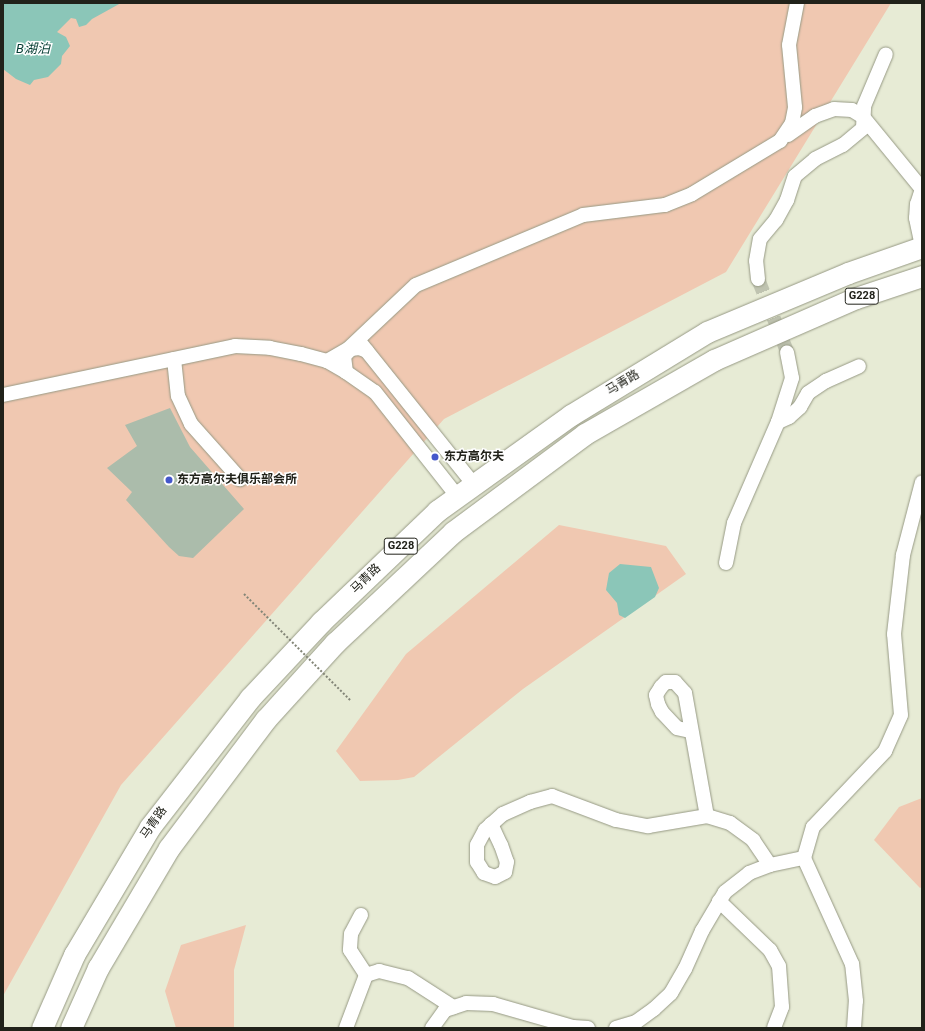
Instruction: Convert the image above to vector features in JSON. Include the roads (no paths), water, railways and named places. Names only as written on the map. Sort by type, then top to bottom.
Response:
[{"type":"highway","name":"马青路","points":[[42,1028],[74,955],[150,827],[250,698],[321,622],[437,511],[570,415],[708,332],[848,273],[922,247]]},
{"type":"highway","name":"马青路","points":[[71,1028],[98,968],[170,848],[266,719],[335,643],[453,532],[585,434],[714,360],[856,298],[922,276]]},
{"type":"street","points":[[780,141],[792,123],[795,107],[789,45],[797,3]]},
{"type":"street","points":[[758,278],[756,262],[760,239],[776,220],[787,200],[795,176],[815,158],[843,144],[863,128],[864,106],[886,54]]},
{"type":"street","points":[[346,372],[344,356],[351,349],[362,346],[416,285],[583,215],[665,205],[692,194],[780,141],[815,116],[834,109],[852,110],[863,117],[922,189],[917,204],[916,218],[922,247]]},
{"type":"street","points":[[3,395],[235,346],[270,348],[327,361],[375,392],[457,496]]},
{"type":"street","points":[[327,361],[348,349],[362,346]]},
{"type":"street","points":[[362,346],[474,485]]},
{"type":"street","points":[[726,563],[734,523],[778,422],[792,378],[787,352]]},
{"type":"street","points":[[174,359],[178,396],[192,424],[240,479]]},
{"type":"street","points":[[778,422],[789,417],[800,407],[808,393],[826,381],[859,366]]},
{"type":"street","points":[[854,1028],[856,1001],[852,964],[804,858],[813,827],[885,751],[901,715],[894,634],[903,555],[919,502],[922,482]]},
{"type":"street","points":[[690,731],[707,816]]},
{"type":"street","points":[[492,824],[503,814],[530,802],[552,796],[616,820],[648,826],[707,816],[730,822],[753,840],[770,865]]},
{"type":"street","points":[[616,1028],[636,1022],[654,1009],[671,993],[685,969],[702,931],[725,892],[749,873],[770,865],[804,858]]},
{"type":"street","points":[[719,901],[770,950],[779,966],[782,1007],[774,1028]]},
{"type":"street","points":[[361,916],[351,934],[350,950],[366,975]]},
{"type":"street","points":[[366,975],[379,971],[408,978],[453,1007]]},
{"type":"street","points":[[346,1028],[366,975]]},
{"type":"street","points":[[432,1028],[445,1010],[466,1003],[492,1004],[542,1023],[588,1028]]},
{"type":"water","name":"B湖泊","points":[[3,3],[121,3],[92,19],[86,25],[79,27],[76,19],[71,18],[57,32],[66,37],[70,46],[62,56],[61,64],[48,77],[34,80],[30,85],[16,79],[3,69]]},
{"type":"water","points":[[620,564],[651,567],[659,588],[655,597],[625,618],[619,615],[617,603],[606,590],[609,573]]},
{"type":"tunnel","points":[[758,279],[788,354]]},
{"type":"place","name":"东方高尔夫","points":[[435,457]]},
{"type":"place","name":"东方高尔夫俱乐部会所","points":[[169,480]]}]
